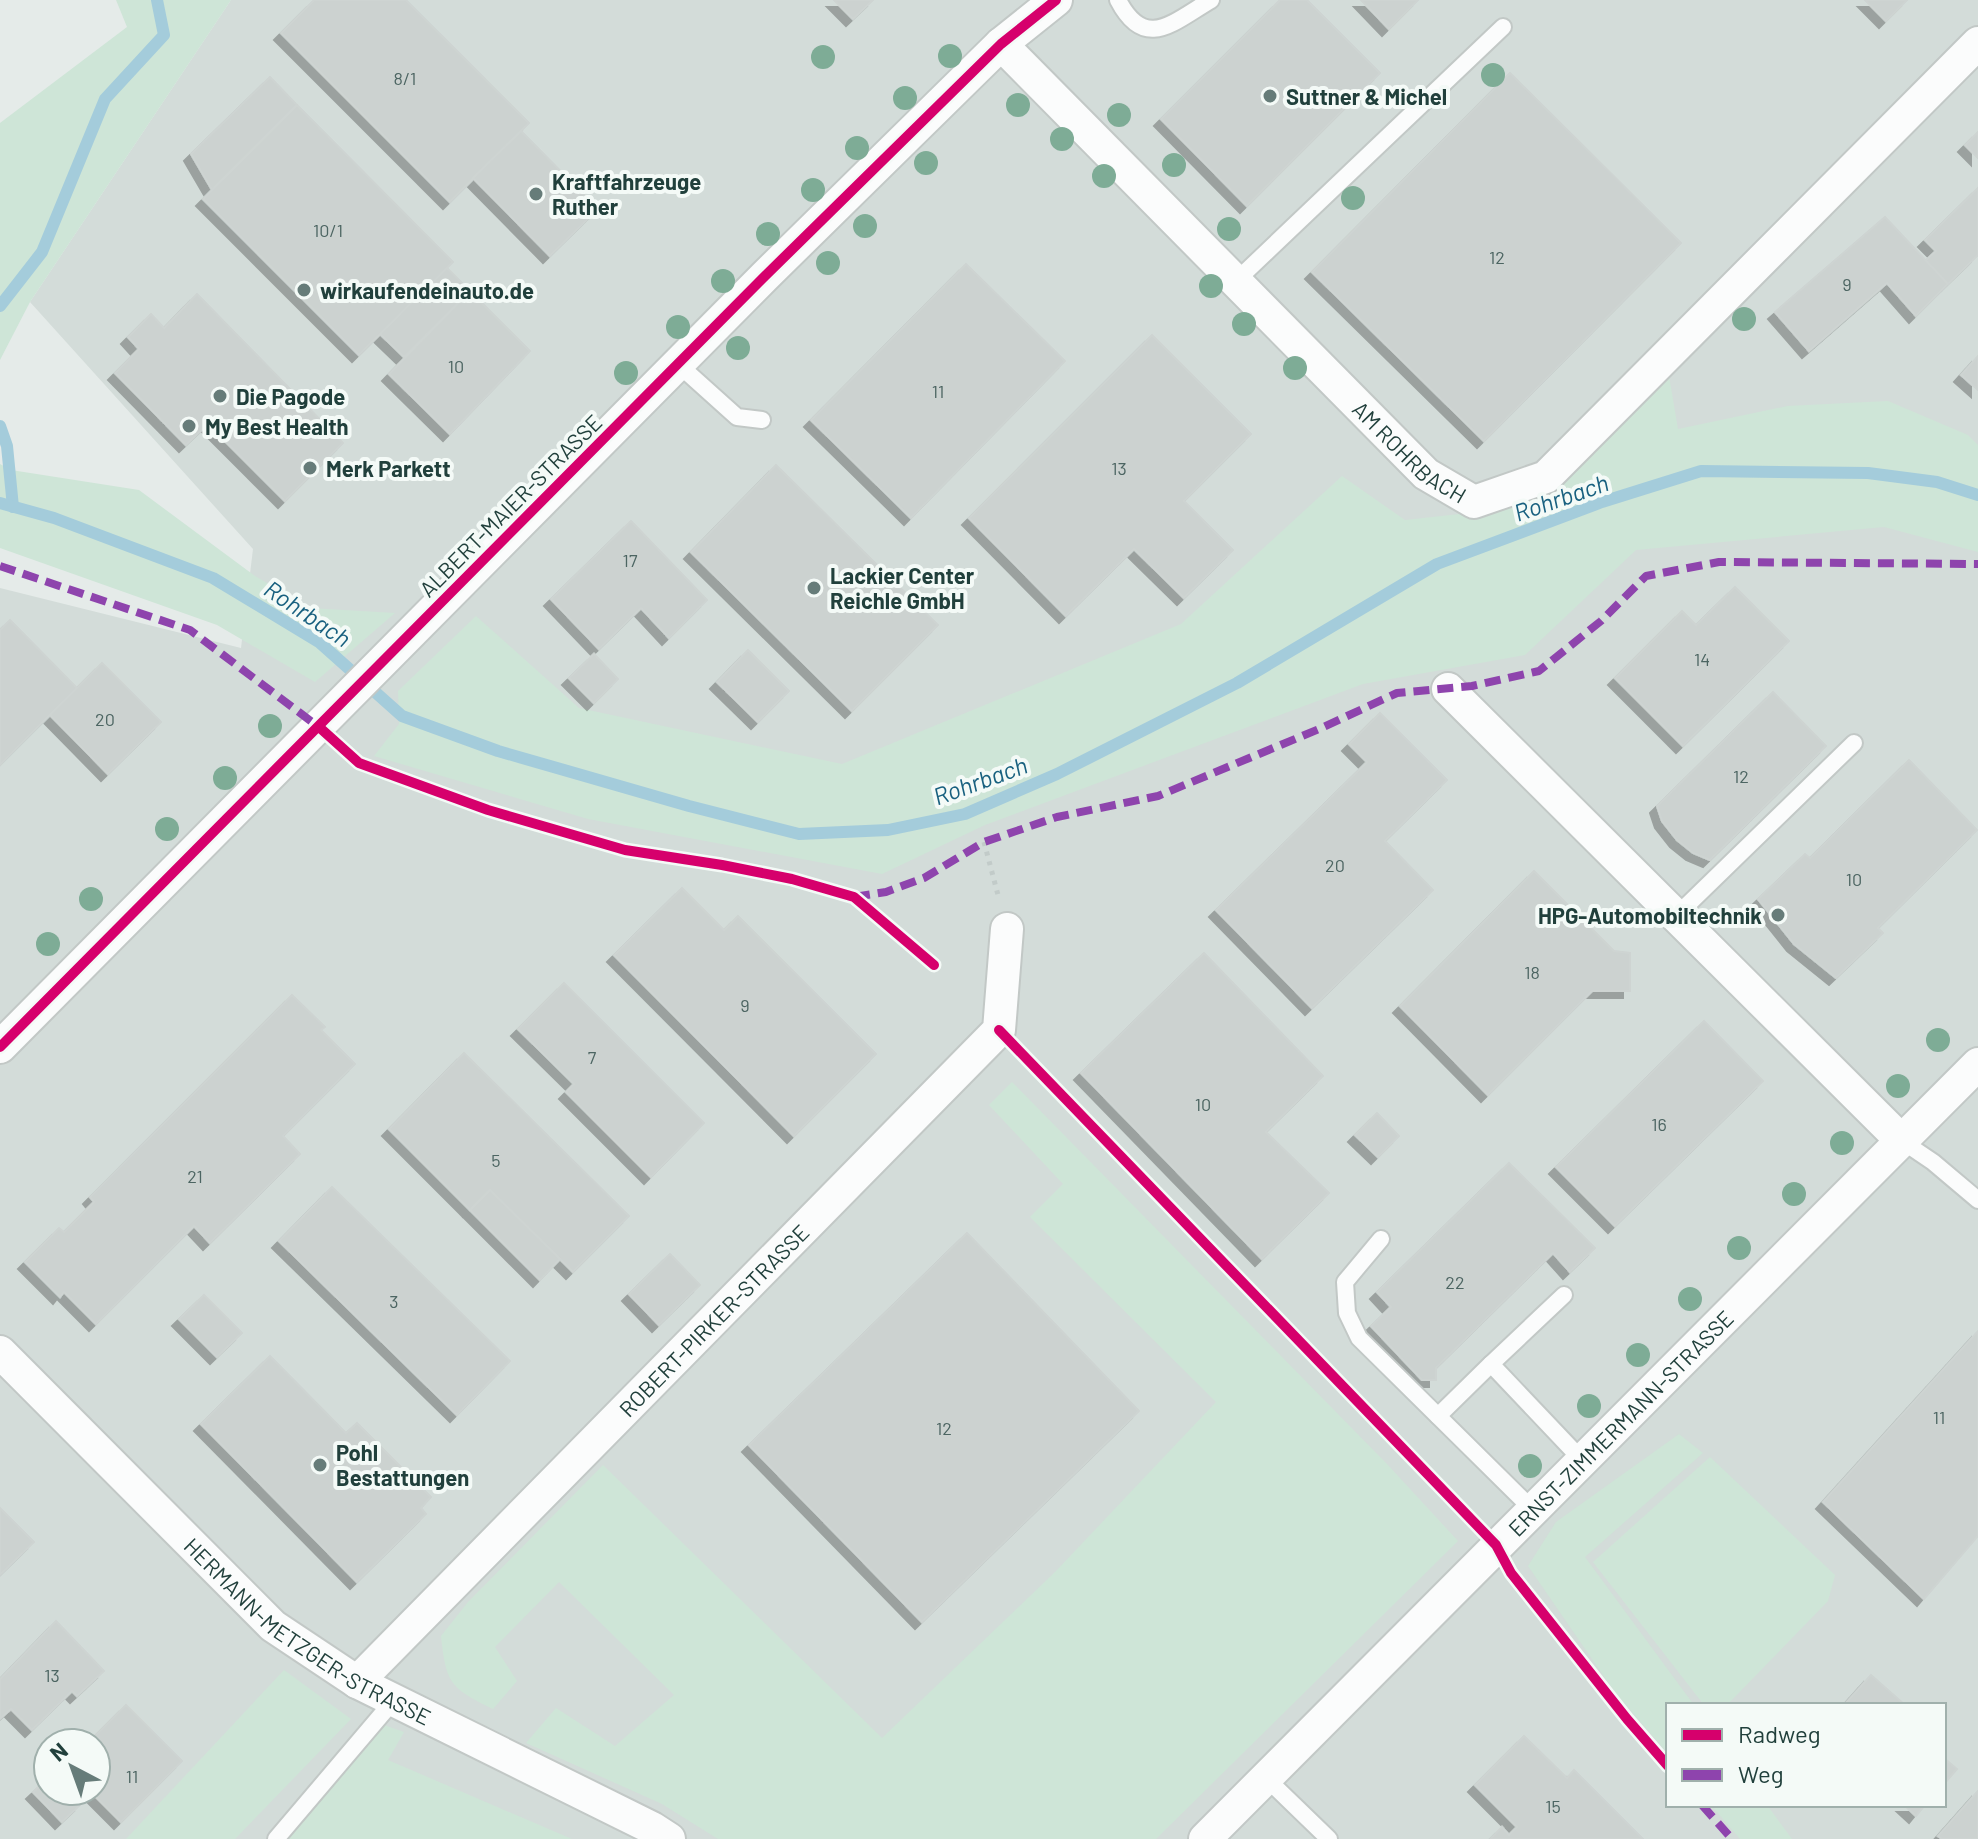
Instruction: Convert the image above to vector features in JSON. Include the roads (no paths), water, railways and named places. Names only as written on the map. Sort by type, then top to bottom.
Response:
[{"type":"street","name":"ALBERT-MAIER-STRASSE","points":[[0,1047],[678,364],[1001,44],[1056,0]]},
{"type":"street","name":"AM ROHRBACH","points":[[1001,44],[1426,474],[1474,502],[1546,477],[1978,43]]},
{"type":"street","points":[[1448,689],[1902,1141]]},
{"type":"street","name":"ROBERT-PIRKER-STRASSE","points":[[357,1682],[999,1030],[1007,929]]},
{"type":"street","name":"ERNST-ZIMMERMANN-STRASSE","points":[[1205,1839],[1978,1064]]},
{"type":"street","name":"HERMANN-METZGER-STRASSE","points":[[0,1352],[273,1626],[357,1682],[669,1839]]},
{"type":"lane","points":[[1118,0],[1127,18],[1144,29],[1164,28],[1211,0]]},
{"type":"lane","points":[[1236,281],[1503,27]]},
{"type":"lane","points":[[678,364],[737,417],[762,420]]},
{"type":"lane","points":[[1676,916],[1854,743]]},
{"type":"lane","points":[[1902,1141],[1933,1162],[1978,1200]]},
{"type":"lane","points":[[1381,1239],[1345,1282],[1347,1313],[1359,1338],[1533,1510]]},
{"type":"lane","points":[[1438,1416],[1564,1295]]},
{"type":"lane","points":[[1491,1364],[1582,1460]]},
{"type":"lane","points":[[276,1839],[394,1700]]},
{"type":"lane","points":[[1266,1778],[1329,1839]]},
{"type":"waterway","points":[[0,306],[42,252],[105,99],[164,35],[157,0]]},
{"type":"waterway","points":[[0,426],[7,446],[13,507]]},
{"type":"waterway","name":"Rohrbach","points":[[0,503],[54,518],[213,578],[319,642],[402,716],[498,751],[799,834],[888,830],[965,814],[1057,774],[1237,683],[1437,564],[1602,502],[1701,471],[1868,473],[1937,482],[1978,495]]},
{"type":"place","name":"Suttner & Michel","points":[[1270,96]]},
{"type":"place","name":"Kraftfahrzeuge Ruther","points":[[536,194]]},
{"type":"place","name":"wirkaufendeinauto.de","points":[[304,290]]},
{"type":"place","name":"Die Pagode","points":[[220,396]]},
{"type":"place","name":"My Best Health","points":[[189,426]]},
{"type":"place","name":"Merk Parkett","points":[[310,468]]},
{"type":"place","name":"Lackier Center Reichle GmbH","points":[[814,588]]},
{"type":"place","name":"HPG-Automobiltechnik","points":[[1778,915]]},
{"type":"place","name":"Pohl Bestattungen","points":[[320,1465]]}]
